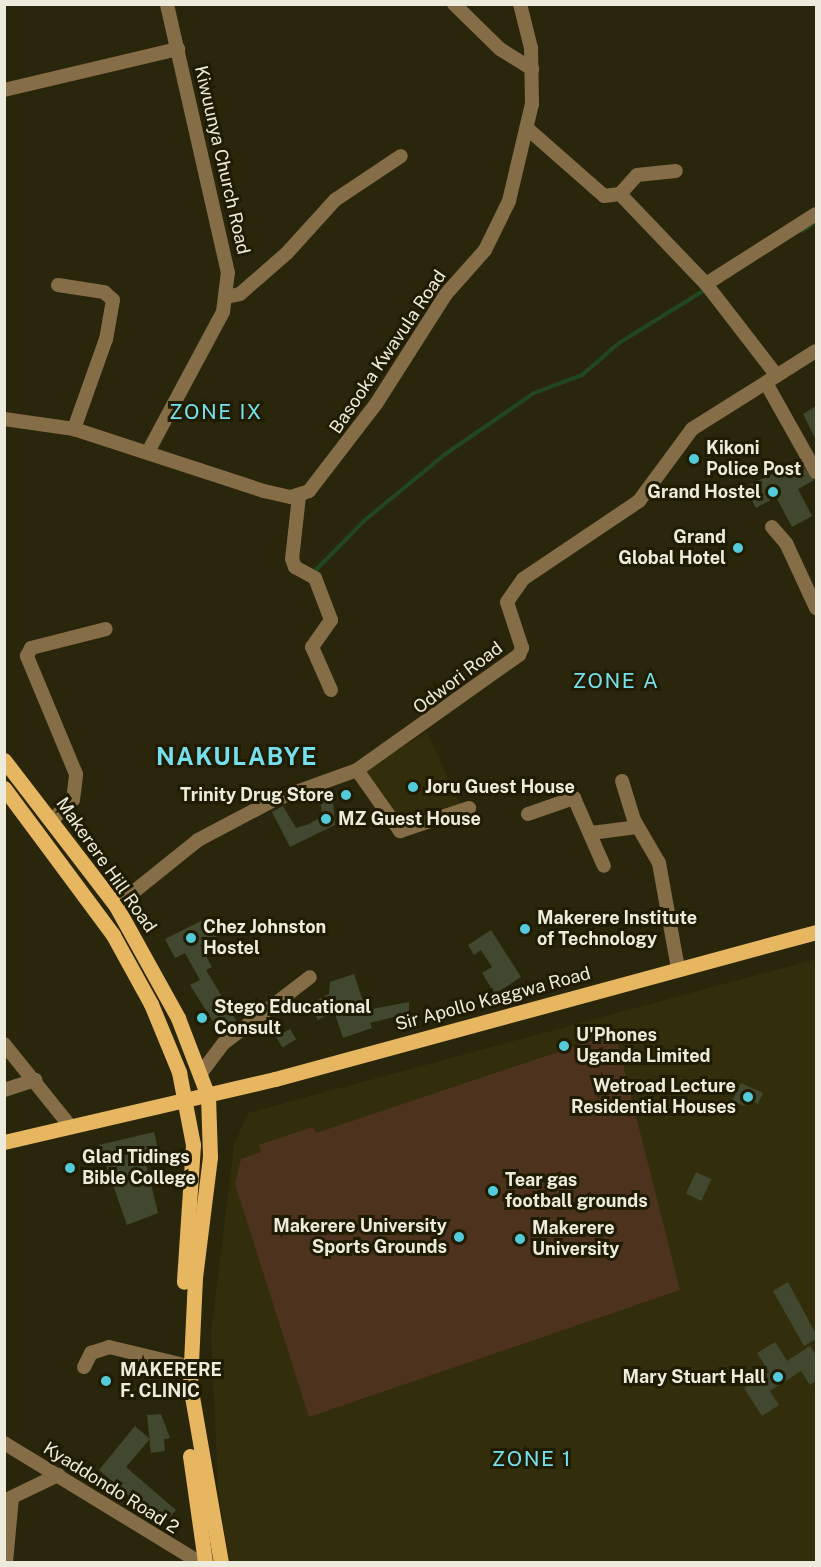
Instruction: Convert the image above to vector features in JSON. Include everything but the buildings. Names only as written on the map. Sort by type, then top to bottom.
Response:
[{"type":"main road","name":"Makerere Hill Road","points":[[4,760],[116,906],[167,997],[201,1073],[208,1096],[210,1157],[195,1278],[190,1385],[221,1563]]},
{"type":"main road","name":"Makerere Hill Road","points":[[4,788],[113,935],[151,1004],[187,1100],[193,1145],[180,1365],[205,1563]]},
{"type":"main road","name":"Sir Apollo Kaggwa Road","points":[[4,1142],[208,1096],[816,932]]},
{"type":"street","name":"Kiwuunya Church Road","points":[[149,450],[226,297],[225,246],[167,4]]},
{"type":"street","points":[[454,4],[500,49],[532,69]]},
{"type":"street","name":"Basooka Kwavula Road","points":[[295,497],[328,471],[446,294],[485,250],[509,201],[529,130],[532,69],[520,4]]},
{"type":"street","points":[[4,90],[178,49]]},
{"type":"street","points":[[529,130],[604,196],[620,194],[637,175],[676,171]]},
{"type":"street","points":[[226,297],[240,294],[287,253],[335,200],[401,156]]},
{"type":"street","points":[[620,194],[706,284],[772,379],[816,472]]},
{"type":"street","points":[[706,284],[816,214]]},
{"type":"street","points":[[58,285],[104,292],[113,300],[105,339],[74,429]]},
{"type":"street","name":"Odwori Road","points":[[116,906],[198,840],[274,800],[357,770],[519,655],[522,648],[508,610],[510,594],[580,538],[639,501],[692,429],[816,351]]},
{"type":"street","points":[[4,419],[74,429],[149,450],[295,497],[292,559],[295,567],[315,578],[331,620],[312,647],[331,690]]},
{"type":"street","points":[[772,527],[786,543],[816,608]]},
{"type":"street","points":[[52,820],[73,800],[76,774],[27,656],[31,648],[106,629]]},
{"type":"street","points":[[357,770],[400,831],[469,808]]},
{"type":"street","points":[[622,781],[637,827],[659,863],[678,969]]},
{"type":"street","points":[[528,814],[574,798],[604,866]]},
{"type":"street","points":[[591,833],[637,827]]},
{"type":"street","points":[[201,1073],[224,1043],[310,977]]},
{"type":"street","points":[[4,1044],[71,1127]]},
{"type":"street","points":[[4,1090],[35,1080]]},
{"type":"street","points":[[84,1367],[91,1353],[109,1347],[180,1365]]},
{"type":"street","name":"Kyaddondo Road 2","points":[[4,1443],[199,1563]]},
{"type":"street","points":[[6,1563],[8,1499],[58,1475]]},
{"type":"shaded area","name":"Joru Guest House","points":[[427,732],[460,804],[398,828],[363,771]]},
{"type":"shaded area","name":"Makerere University","points":[[816,959],[816,1562],[229,1562],[218,1488],[211,1334],[234,1145],[248,1113]]},
{"type":"shaded area","name":"Makerere University Sports Grounds","points":[[615,1033],[680,1290],[309,1417],[235,1184],[241,1159],[261,1152],[259,1145],[313,1127],[316,1133]]},
{"type":"waterway","points":[[802,231],[816,222]]},
{"type":"waterway","points":[[314,572],[365,520],[444,455],[534,393],[582,375],[619,343],[706,289]]},
{"type":"place","name":"Kikoni Police Post","points":[[694,459]]},
{"type":"place","name":"Grand Hostel","points":[[773,492]]},
{"type":"place","name":"Grand Global Hotel","points":[[738,548]]},
{"type":"place","name":"Joru Guest House","points":[[413,787]]},
{"type":"place","name":"Trinity Drug Store","points":[[346,795]]},
{"type":"place","name":"MZ Guest House","points":[[326,819]]},
{"type":"place","name":"Makerere Institute of Technology","points":[[525,929]]},
{"type":"place","name":"Chez Johnston Hostel","points":[[191,938]]},
{"type":"place","name":"Stego Educational Consult","points":[[202,1018]]},
{"type":"place","name":"U'Phones Uganda Limited","points":[[564,1046]]},
{"type":"place","name":"Wetroad Lecture Residential Houses","points":[[748,1097]]},
{"type":"place","name":"Glad Tidings Bible College","points":[[70,1168]]},
{"type":"place","name":"Tear gas football grounds","points":[[493,1191]]},
{"type":"place","name":"Makerere University Sports Grounds","points":[[459,1237]]},
{"type":"place","name":"Makerere University","points":[[520,1239]]},
{"type":"place","name":"Mary Stuart Hall","points":[[778,1377]]},
{"type":"place","name":"MAKERERE F. CLINIC","points":[[106,1381]]},
{"type":"district","name":"ZONE IX","points":[[216,412]]},
{"type":"district","name":"ZONE A","points":[[616,681]]},
{"type":"district","name":"NAKULABYE","points":[[237,757]]},
{"type":"district","name":"ZONE 1","points":[[532,1459]]}]
